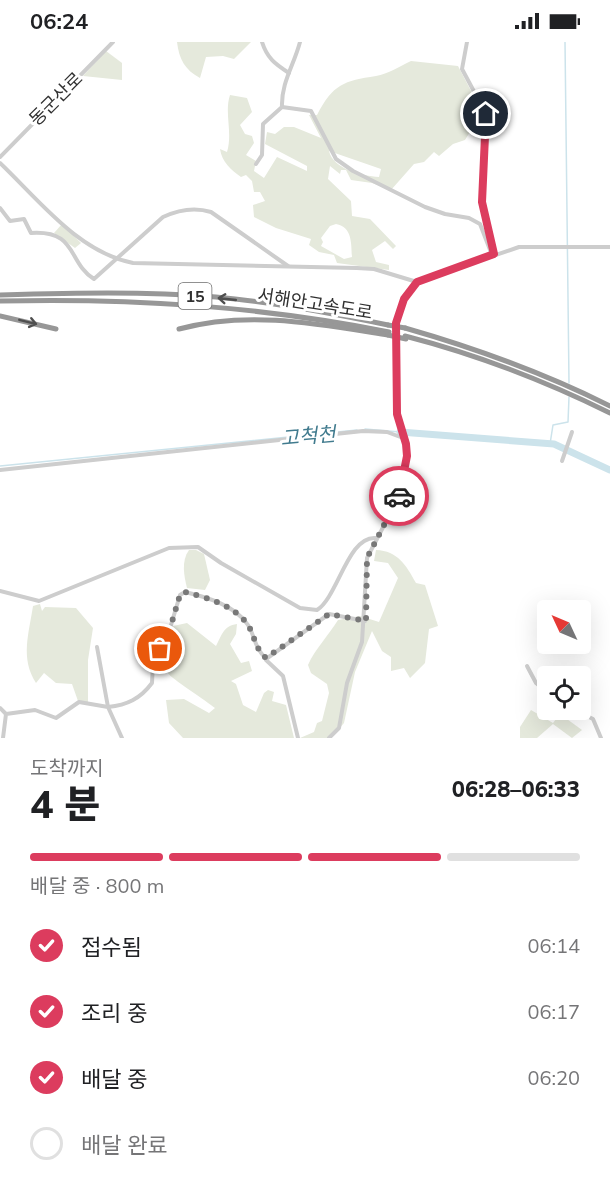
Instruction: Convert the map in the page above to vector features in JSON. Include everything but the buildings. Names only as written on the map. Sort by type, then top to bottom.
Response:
[{"type":"highway","name":"서해안고속도로","points":[[0,295],[123,293],[216,297],[283,305],[388,331]]},
{"type":"highway","name":"서해안고속도로","points":[[0,301],[134,300],[215,305],[285,312],[388,331],[405,328],[477,351],[559,382],[610,406]]},
{"type":"highway","points":[[0,316],[56,330]]},
{"type":"highway","points":[[178,329],[202,322],[280,320],[388,331],[433,343],[559,389],[610,413]]},
{"type":"street","name":"동군산로","points":[[0,157],[113,42]]},
{"type":"street","points":[[262,42],[266,54],[274,64],[289,73]]},
{"type":"street","points":[[256,164],[262,155],[263,124],[282,107],[282,90],[300,42]]},
{"type":"street","points":[[467,42],[462,69],[486,114],[482,202],[493,254]]},
{"type":"street","points":[[282,107],[311,111],[336,159],[353,171],[425,207],[445,214],[469,218],[480,224],[493,254]]},
{"type":"street","points":[[0,164],[83,242],[115,259],[133,263],[374,269],[417,282]]},
{"type":"street","points":[[0,208],[10,221],[24,219],[31,233],[43,232],[54,236],[72,248],[84,273],[94,279],[163,217],[174,212],[200,209],[211,212],[288,266]]},
{"type":"street","points":[[328,738],[339,728],[347,683],[362,642],[366,621],[367,558],[401,493],[407,456],[406,444],[397,414],[396,323],[404,299],[417,282],[493,254],[519,247],[610,247]]},
{"type":"street","points":[[0,470],[363,431],[387,432],[403,437]]},
{"type":"street","points":[[563,459],[572,432]]},
{"type":"street","points":[[0,591],[39,601],[169,548],[188,545],[198,547],[220,563],[300,608],[317,610],[332,593],[359,545],[372,537],[376,538]]},
{"type":"street","points":[[6,714],[35,710],[56,718],[75,703],[108,707],[133,701],[152,683],[153,663],[168,635],[180,595],[185,592],[225,606],[238,615],[249,627],[257,650],[266,658],[329,614],[366,621]]},
{"type":"street","points":[[97,647],[108,707],[123,738]]},
{"type":"street","points":[[266,660],[283,676],[298,738]]},
{"type":"street","points":[[527,666],[537,684]]},
{"type":"street","points":[[0,708],[6,714]]},
{"type":"street","points":[[3,738],[6,714]]},
{"type":"street","points":[[591,718],[601,738]]},
{"type":"shaded area","points":[[177,42],[251,42],[234,59],[223,56],[206,57],[200,78],[184,63],[179,54]]},
{"type":"shaded area","points":[[106,51],[122,63],[122,80],[83,76]]},
{"type":"shaded area","points":[[411,61],[458,66],[482,112],[465,140],[453,144],[439,156],[434,152],[424,162],[414,164],[391,190],[372,183],[351,180],[346,170],[341,170],[340,174],[330,166],[328,179],[351,201],[352,216],[370,219],[396,246],[393,249],[385,241],[372,250],[376,262],[389,265],[389,270],[337,263],[334,255],[319,252],[309,245],[311,239],[276,228],[254,217],[253,205],[265,201],[260,192],[254,192],[252,181],[246,175],[241,177],[234,172],[223,158],[220,149],[227,152],[229,145],[228,102],[230,95],[247,98],[252,112],[240,125],[245,134],[252,136],[254,143],[246,155],[256,161],[254,171],[264,178],[277,157],[307,171],[307,166],[265,144],[267,132],[275,134],[284,127],[294,127],[321,138],[309,115],[317,115],[334,90],[347,82],[380,75]],"holes":[[[329,151],[381,169],[379,177],[357,173],[342,167],[336,163]],[[336,224],[342,226],[348,233],[352,257],[344,259],[321,246],[323,242],[321,238],[330,226]]]},
{"type":"shaded area","points":[[62,224],[81,243],[75,248],[54,233]]},
{"type":"shaded area","points":[[189,550],[196,550],[204,554],[210,580],[205,590],[187,588],[184,564]]},
{"type":"shaded area","points":[[376,550],[396,556],[405,565],[416,583],[425,585],[438,626],[429,629],[425,663],[410,678],[404,668],[391,671],[391,657],[382,651],[372,631],[355,672],[344,723],[331,738],[300,738],[314,732],[317,723],[322,721],[329,693],[327,684],[311,673],[308,665],[314,653],[338,620],[360,616],[379,622],[398,578],[388,563],[374,561]]},
{"type":"shaded area","points":[[40,604],[42,611],[45,607],[76,608],[93,628],[88,660],[88,703],[78,701],[72,684],[56,683],[44,673],[36,683],[31,674],[27,655],[28,636],[33,606]]},
{"type":"shaded area","points":[[187,623],[216,646],[226,629],[237,624],[236,634],[230,644],[241,663],[249,661],[252,671],[231,681],[236,684],[243,705],[256,712],[264,693],[268,690],[274,692],[272,701],[286,705],[294,738],[183,738],[169,723],[166,700],[184,699],[209,713],[215,708],[170,675],[167,669],[167,658],[160,656],[173,626]]},
{"type":"shaded area","points":[[531,710],[537,714],[537,720],[548,720],[553,723],[555,720],[568,720],[582,730],[572,738],[553,724],[537,738],[520,738],[520,727]]},
{"type":"waterway","points":[[565,42],[569,383]]},
{"type":"waterway","points":[[550,444],[553,425],[568,422],[569,397]]},
{"type":"waterway","name":"고척천","points":[[365,429],[400,432]]},
{"type":"waterway","name":"고척천","points":[[0,466],[357,430]]},
{"type":"waterway","name":"고척천","points":[[400,432],[554,444],[610,470]]},
{"type":"way so far","points":[[160,649],[168,635],[180,595],[185,592],[225,606],[238,615],[249,627],[257,650],[266,658],[329,614],[366,621],[367,558],[399,496]]},
{"type":"route","points":[[399,496],[406,473],[407,456],[406,444],[397,414],[396,323],[404,299],[417,282],[494,254],[482,202],[486,114]]}]
